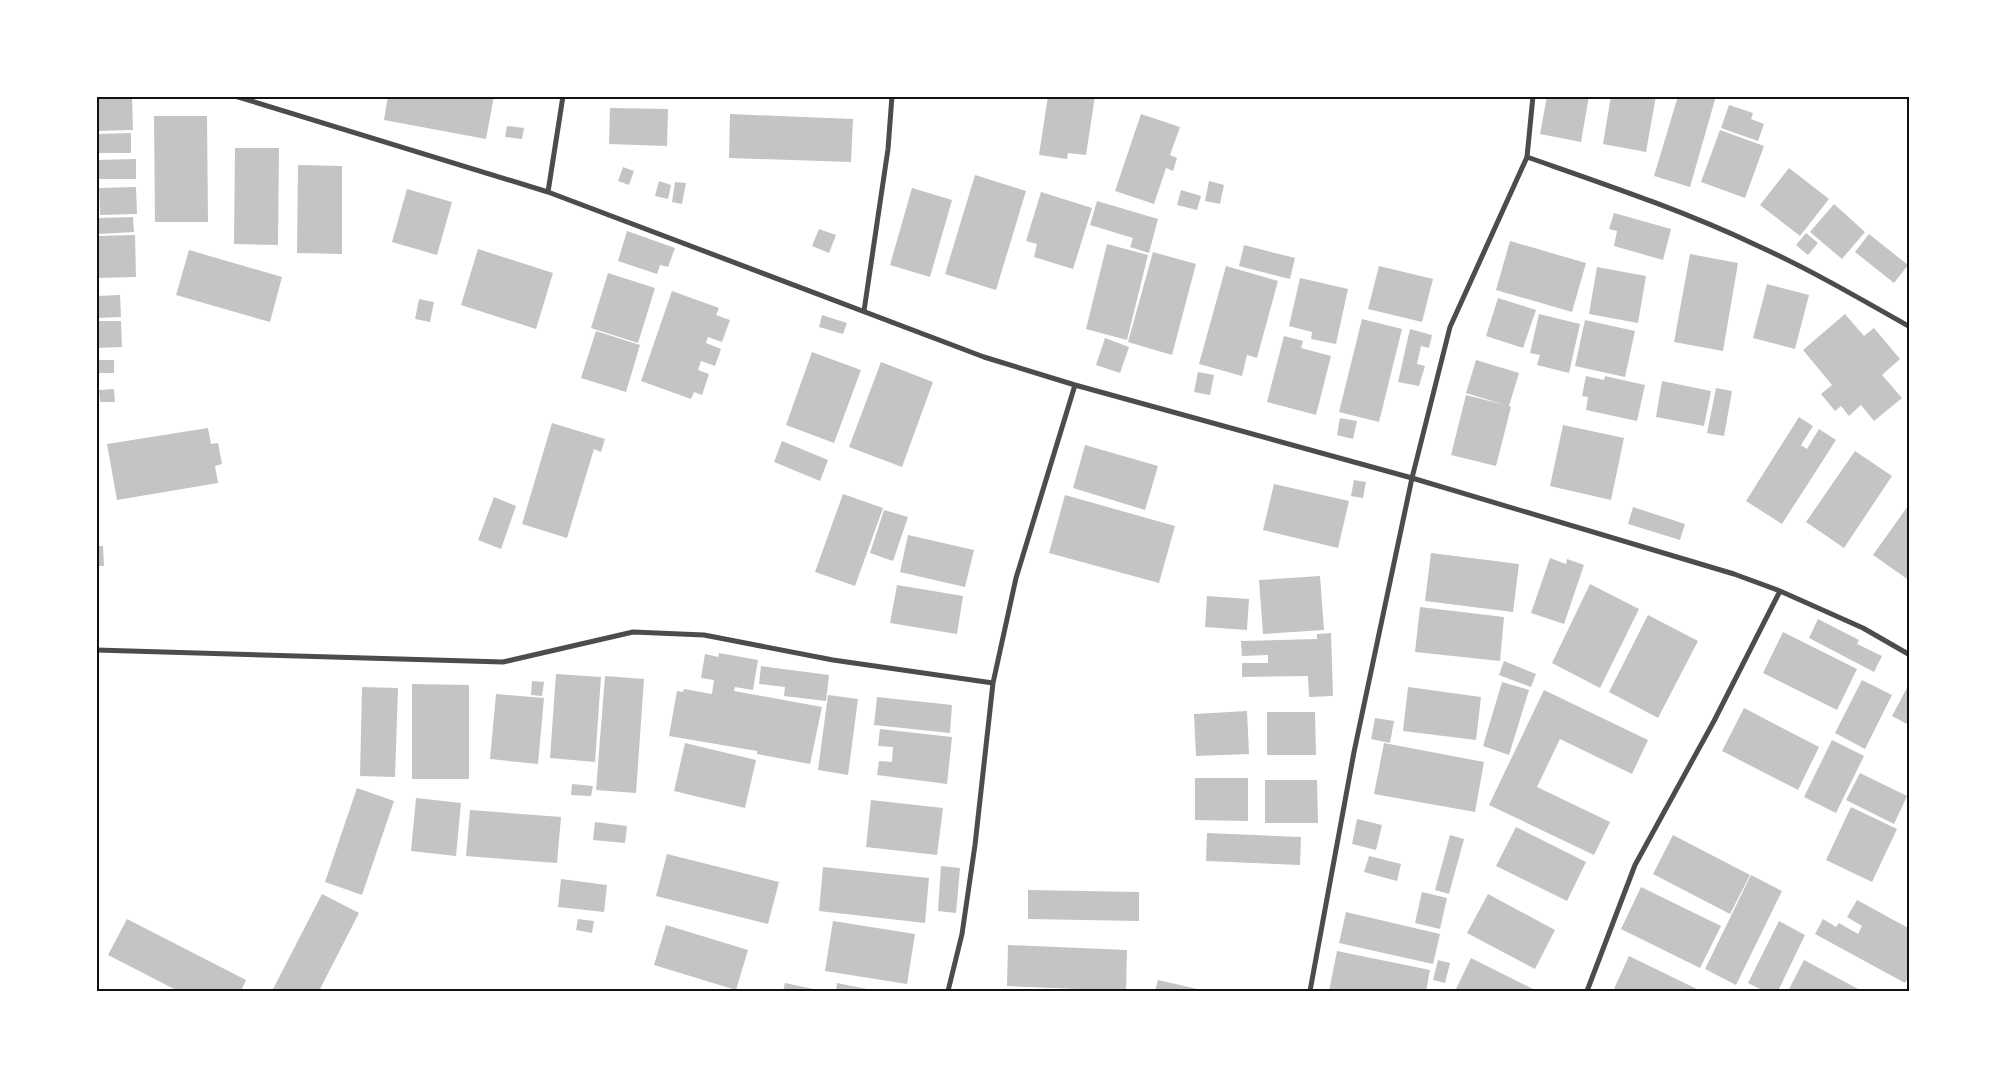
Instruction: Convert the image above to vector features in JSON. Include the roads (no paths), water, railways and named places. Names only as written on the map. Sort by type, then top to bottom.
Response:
[{"type":"street","points":[[236,96],[548,192],[984,357],[1412,478],[1734,574],[1780,591],[1863,628],[1910,656]]},
{"type":"street","points":[[548,192],[563,96]]},
{"type":"street","points":[[864,311],[888,149],[892,96]]},
{"type":"street","points":[[1310,991],[1354,752],[1412,478],[1450,327],[1527,157],[1533,96]]},
{"type":"street","points":[[1527,157],[1656,203],[1756,245],[1843,289],[1910,327]]},
{"type":"street","points":[[948,991],[962,934],[976,845],[993,684],[1016,578],[1075,384]]},
{"type":"street","points":[[1587,991],[1635,865],[1714,722],[1780,591]]},
{"type":"street","points":[[96,650],[503,662],[633,632],[704,636],[833,660],[993,684]]}]
